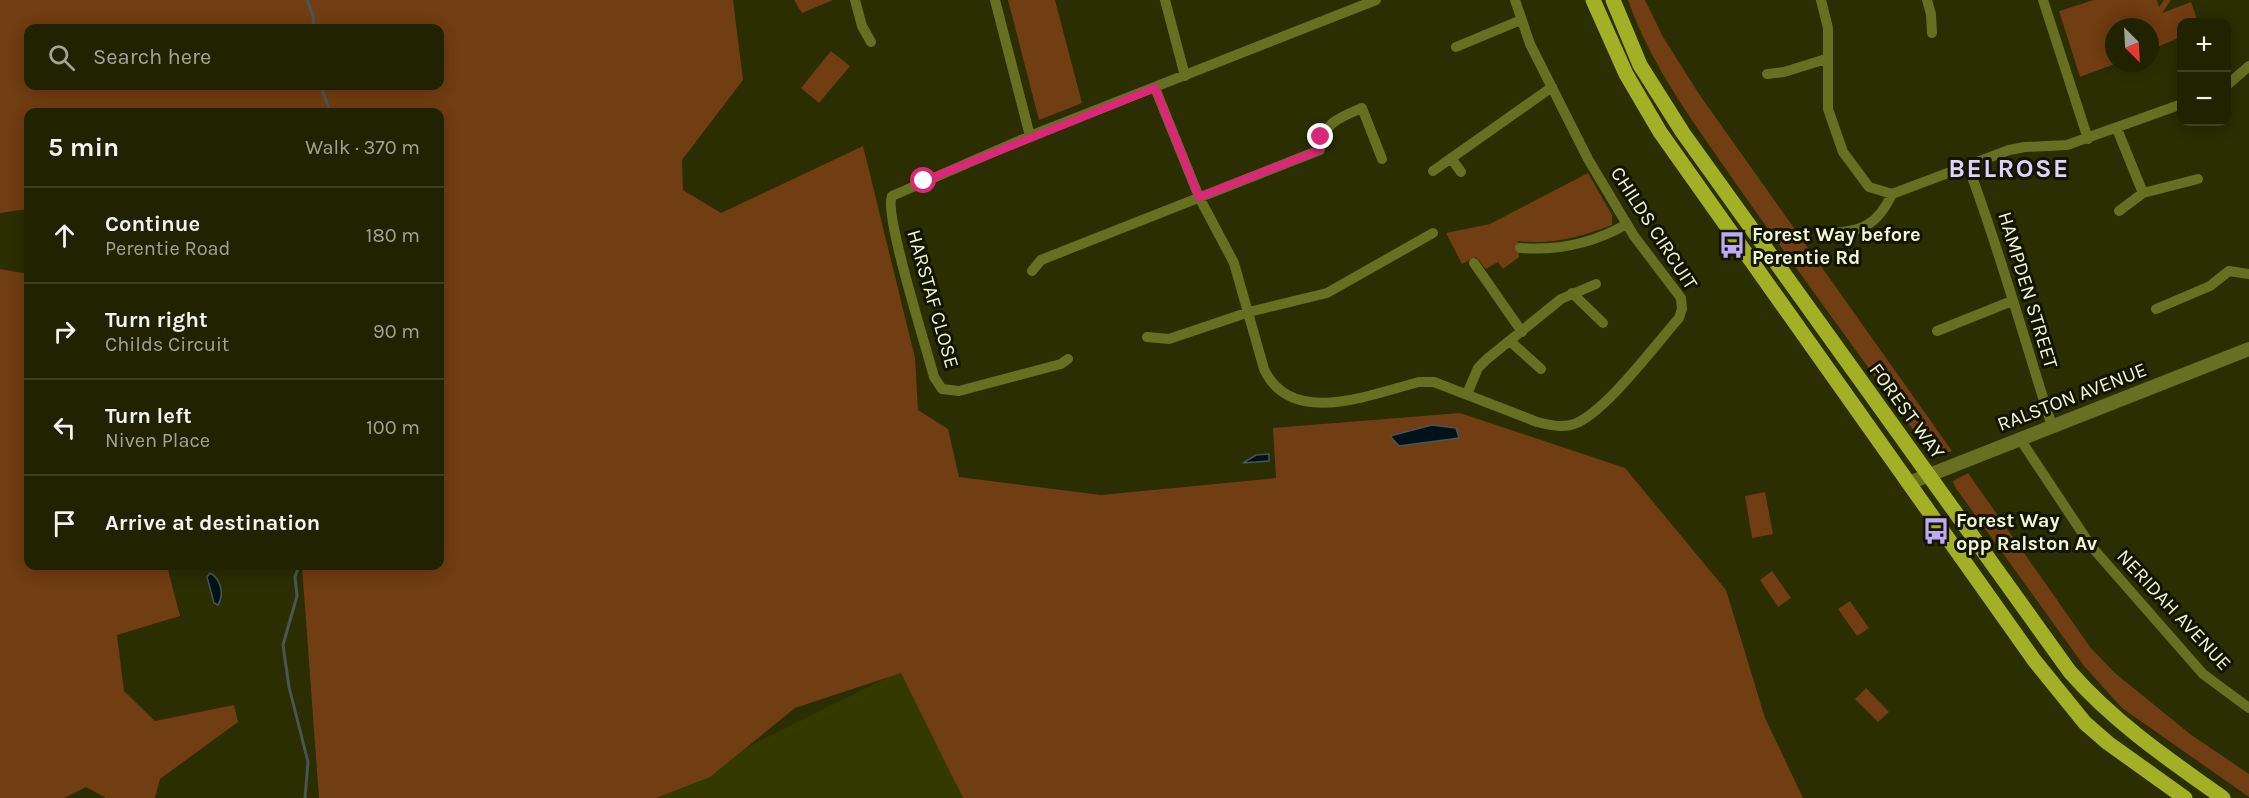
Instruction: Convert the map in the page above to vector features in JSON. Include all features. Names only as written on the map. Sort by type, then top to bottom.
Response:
[{"type":"main road","name":"FOREST WAY","points":[[1593,0],[1626,74],[1660,132],[2055,688],[2108,743],[2185,798]]},
{"type":"main road","name":"FOREST WAY","points":[[1613,0],[1637,59],[1669,112],[2070,672],[2089,694],[2138,738],[2223,798]]},
{"type":"street","points":[[855,0],[862,26],[871,42]]},
{"type":"street","points":[[996,0],[1030,136],[1376,0]]},
{"type":"street","points":[[1165,0],[1185,76]]},
{"type":"street","name":"CHILDS CIRCUIT","points":[[1155,88],[1199,197],[1234,263],[1269,380],[1280,391],[1293,397],[1327,404],[1419,382],[1434,382],[1552,425],[1573,424],[1599,406],[1679,318],[1682,309],[1678,291],[1627,224],[1588,159],[1521,20],[1515,0]]},
{"type":"street","points":[[1821,0],[1828,28],[1826,59],[1828,110],[1843,152],[1869,187],[1892,194],[2017,148],[2067,145],[2117,129],[2177,106]]},
{"type":"street","points":[[1927,0],[1932,33]]},
{"type":"street","points":[[2043,0],[2088,139]]},
{"type":"street","points":[[1456,47],[1521,20]]},
{"type":"street","points":[[1767,74],[1784,72],[1826,59]]},
{"type":"street","points":[[2231,82],[2249,66]]},
{"type":"street","points":[[1432,171],[1552,87]]},
{"type":"street","points":[[1032,271],[1041,260],[1320,150],[1321,137],[1332,120],[1362,108],[1382,159]]},
{"type":"street","points":[[2117,129],[2143,193]]},
{"type":"street","name":"HARSTAF CLOSE","points":[[1030,136],[892,196],[889,205],[934,377],[942,389],[959,391],[1060,364],[1068,359]]},
{"type":"street","points":[[1451,158],[1461,172]]},
{"type":"street","name":"HAMPDEN STREET","points":[[1968,166],[1994,236],[2052,426]]},
{"type":"street","points":[[2119,211],[2143,193],[2198,179]]},
{"type":"street","points":[[1829,233],[1866,227],[1882,215],[1892,194]]},
{"type":"street","points":[[1520,248],[1557,248],[1600,238],[1627,224]]},
{"type":"street","points":[[1147,337],[1169,339],[1248,312],[1342,286],[1433,233]]},
{"type":"street","points":[[1474,263],[1522,332]]},
{"type":"street","points":[[2156,309],[2210,286],[2229,271],[2249,274]]},
{"type":"street","points":[[1467,394],[1478,368],[1561,299],[1596,284]]},
{"type":"street","points":[[1572,293],[1603,323]]},
{"type":"street","points":[[1937,331],[2012,301]]},
{"type":"street","points":[[1510,342],[1541,369]]},
{"type":"street","name":"RALSTON AVENUE","points":[[1910,483],[2249,349]]},
{"type":"street","name":"NERIDAH AVENUE","points":[[2020,439],[2091,546],[2203,674],[2246,701]]},
{"type":"shaded area","points":[[0,0],[733,0],[743,80],[682,160],[683,190],[721,213],[863,146],[915,358],[918,410],[948,429],[959,477],[1101,495],[1276,478],[1273,428],[1460,413],[1625,468],[1726,590],[1765,718],[1803,798],[963,798],[901,673],[795,708],[710,777],[656,798],[319,798],[302,570],[444,570],[444,108],[24,108],[24,210],[0,213]]},
{"type":"shaded area","points":[[794,0],[833,0],[802,13]]},
{"type":"shaded area","points":[[1008,0],[1055,0],[1082,103],[1039,120]]},
{"type":"shaded area","points":[[1628,0],[1645,0],[1663,37],[1699,94],[1952,451],[1942,455],[1928,451],[1786,254],[1677,97],[1650,50]]},
{"type":"shaded area","points":[[2094,0],[2157,0],[2159,7],[2164,0],[2171,0],[2162,13],[2191,2],[2197,18],[2177,18],[2177,39],[2159,46],[2159,18],[2105,18],[2105,68],[2080,77],[2059,11]]},
{"type":"shaded area","points":[[831,51],[850,66],[819,103],[801,88]]},
{"type":"shaded area","points":[[1588,173],[1612,215],[1612,225],[1566,239],[1543,242],[1518,241],[1519,257],[1503,269],[1498,262],[1486,269],[1476,257],[1462,264],[1446,233],[1490,224]]},
{"type":"shaded area","points":[[0,269],[24,273],[24,570],[168,570],[180,616],[117,635],[124,691],[155,721],[234,705],[238,722],[160,779],[155,798],[106,798],[86,787],[64,798],[0,798]]},
{"type":"shaded area","points":[[1968,473],[2090,647],[2115,673],[2190,734],[2249,774],[2249,797],[2122,708],[2084,666],[1955,487],[1953,481]]},
{"type":"shaded area","points":[[1765,492],[1773,534],[1752,538],[1745,496]]},
{"type":"shaded area","points":[[1772,571],[1791,598],[1778,607],[1760,580]]},
{"type":"shaded area","points":[[1850,601],[1869,628],[1857,636],[1838,609]]},
{"type":"shaded area","points":[[904,669],[920,698],[962,798],[626,798],[710,766]]},
{"type":"shaded area","points":[[1866,688],[1889,712],[1878,722],[1855,699]]},
{"type":"water","points":[[1432,425],[1456,428],[1459,438],[1399,446],[1390,436]]},
{"type":"water","points":[[1269,454],[1269,461],[1243,463],[1256,455]]},
{"type":"water","points":[[210,573],[214,575],[220,587],[221,596],[218,605],[214,603],[207,577]]},
{"type":"waterway","points":[[307,0],[314,24]]},
{"type":"waterway","points":[[322,90],[329,108]]},
{"type":"waterway","points":[[298,570],[295,577],[297,596],[283,645],[289,687],[308,762],[305,798]]},
{"type":"place","name":"Forest Way before Perentie Rd","points":[[1732,245]]},
{"type":"place","name":"Forest Way opp Ralston Av","points":[[1936,531]]},
{"type":"district","name":"BELROSE","points":[[2009,168]]},
{"type":"route","points":[[924,181],[1030,136],[1155,88],[1199,197],[1320,150],[1321,137]]}]
